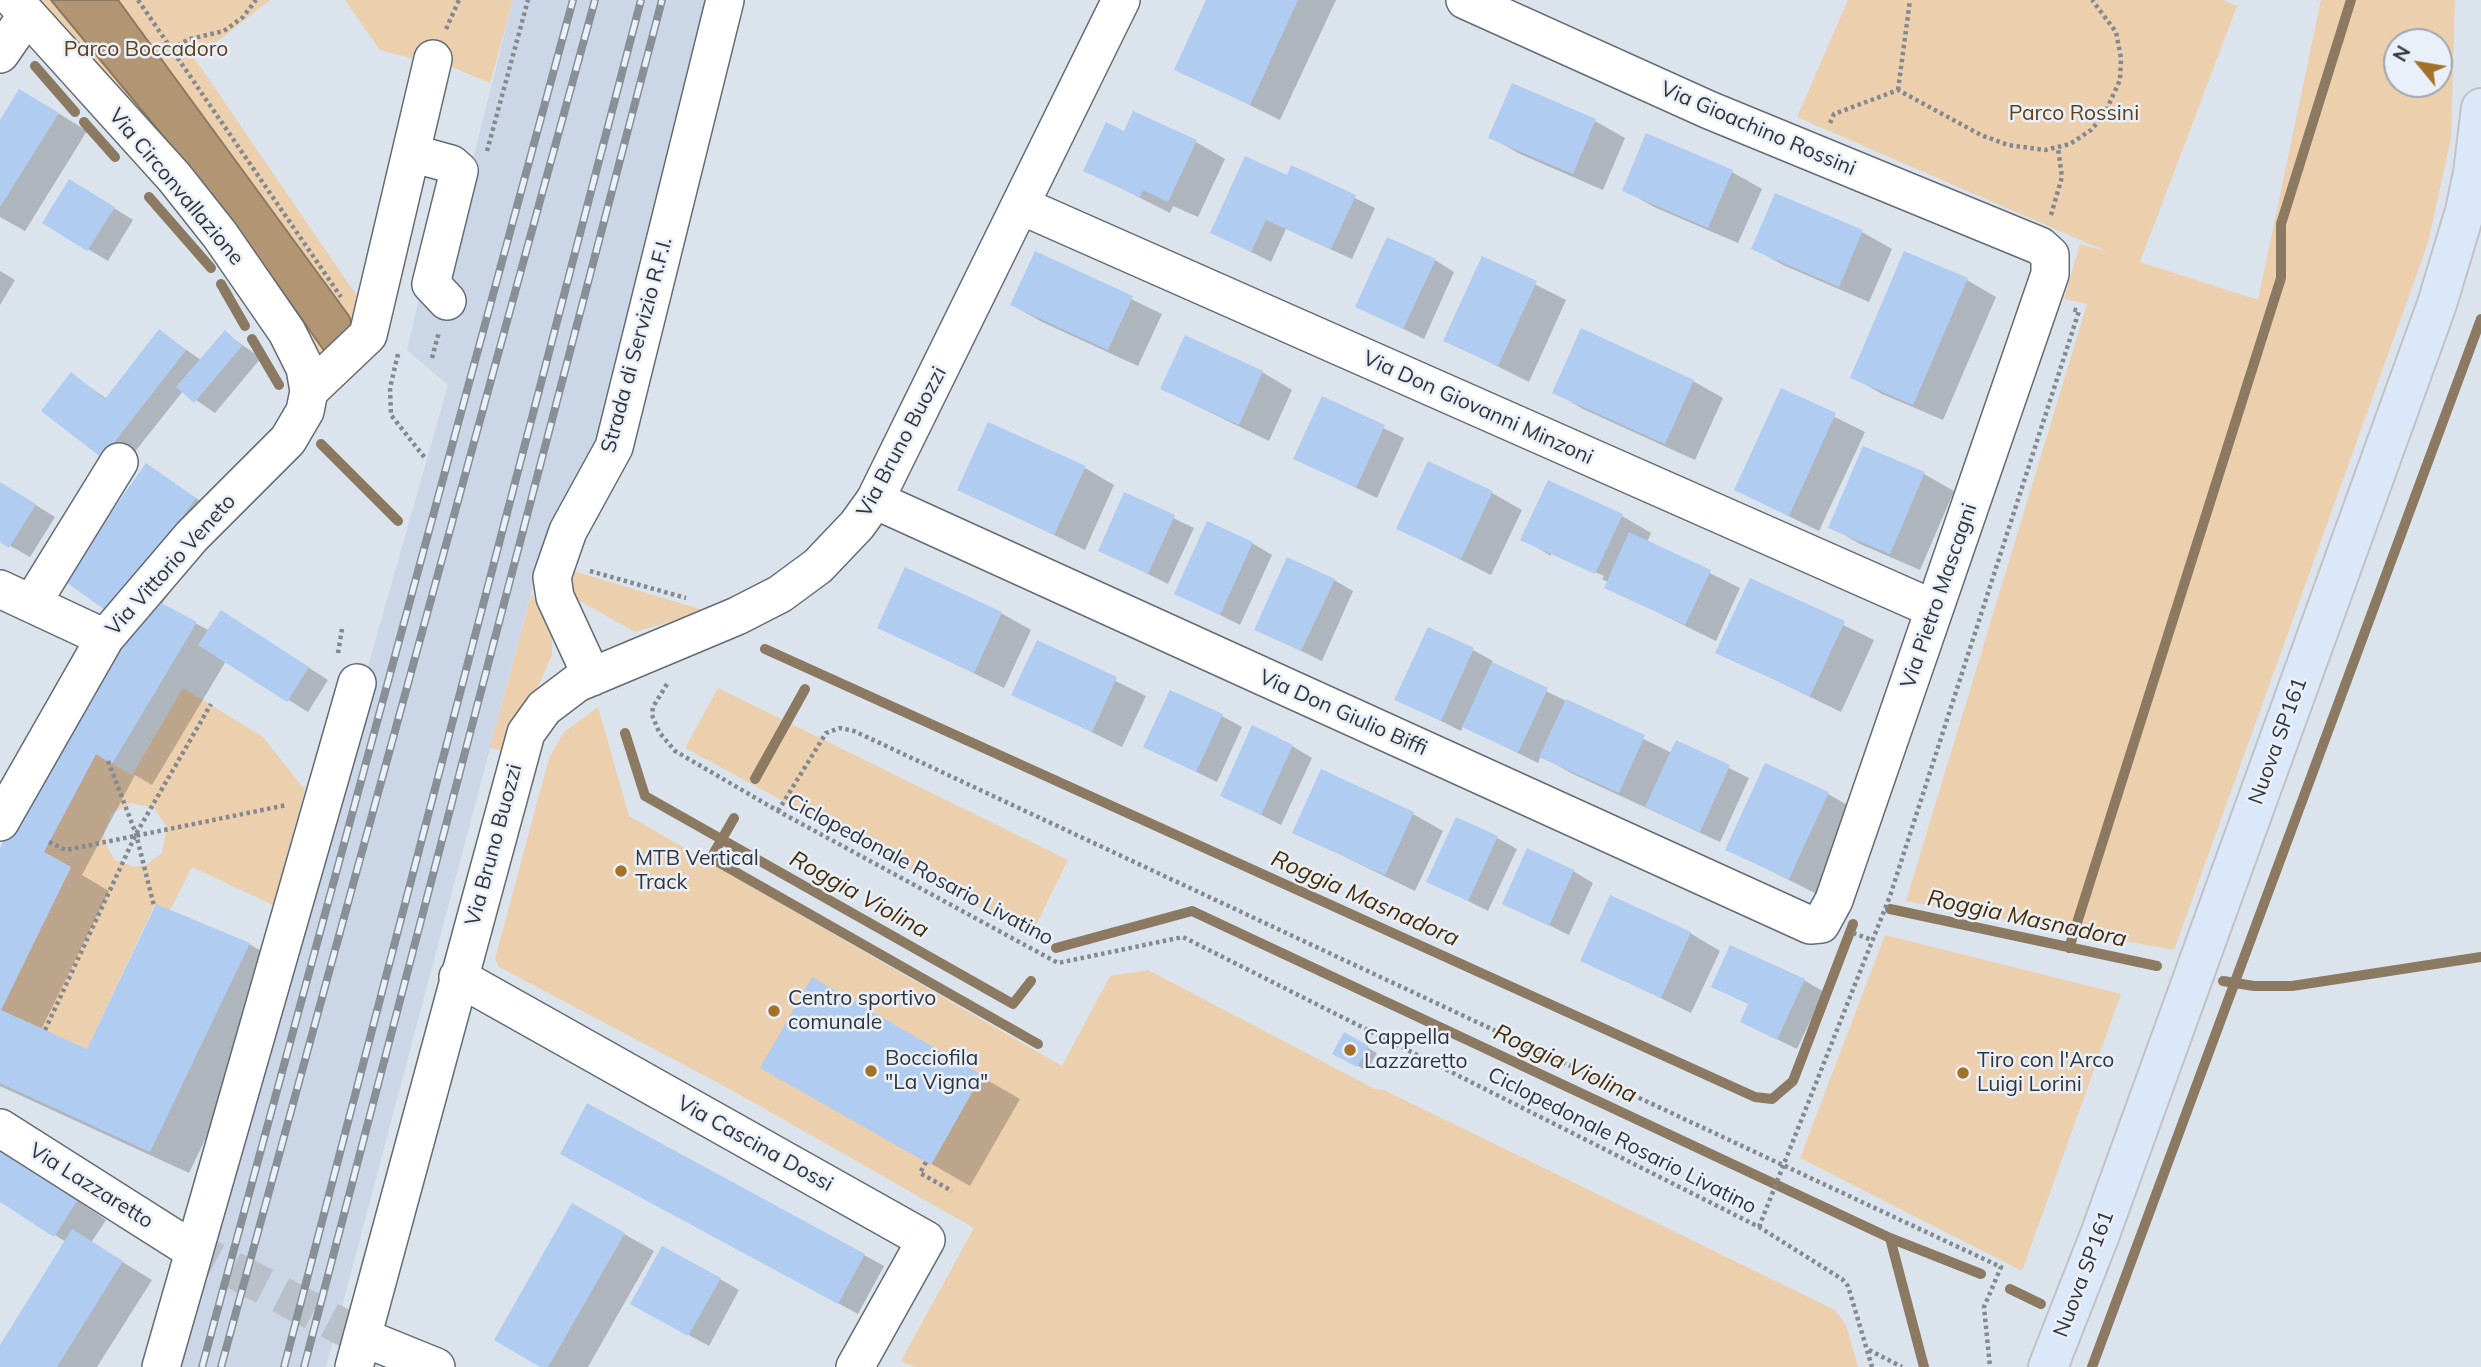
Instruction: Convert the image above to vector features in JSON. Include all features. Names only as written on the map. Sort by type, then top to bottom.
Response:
[{"type":"main road","name":"Nuova SP161","points":[[2049,1367],[2099,1237],[2437,303],[2468,198],[2481,108]]},
{"type":"street","name":"Strada di Servizio R.F.I.","points":[[592,677],[555,597],[552,577],[568,531],[614,447],[725,0]]},
{"type":"street","name":"Via Bruno Buozzi","points":[[358,1352],[526,733],[551,700],[592,677],[737,616],[780,594],[839,546],[875,500],[1022,206],[1121,0]]},
{"type":"street","name":"Via Gioachino Rossini","points":[[1465,0],[1709,110],[2049,251]]},
{"type":"street","points":[[0,54],[20,7]]},
{"type":"street","name":"Via Circonvallazione","points":[[20,7],[174,177],[220,235],[288,332],[305,368],[309,391]]},
{"type":"street","points":[[309,391],[368,335],[433,59]]},
{"type":"street","points":[[411,153],[451,164],[458,171],[431,284],[447,301]]},
{"type":"street","name":"Via Don Giovanni Minzoni","points":[[1022,206],[1934,610]]},
{"type":"street","name":"Via Pietro Mascagni","points":[[1822,912],[1934,610],[2049,251]]},
{"type":"street","name":"Via Vittorio Veneto","points":[[0,822],[105,638],[126,610],[192,536],[288,440],[306,411],[309,391]]},
{"type":"street","points":[[105,638],[16,596],[119,462]]},
{"type":"street","name":"Via Don Giulio Biffi","points":[[875,500],[1822,912]]},
{"type":"street","points":[[161,1367],[347,674]]},
{"type":"street","name":"Via Cascina Dossi","points":[[458,977],[926,1240],[855,1367]]},
{"type":"street","name":"Via Lazzaretto","points":[[0,1128],[183,1244]]},
{"type":"street","points":[[358,1352],[431,1365]]},
{"type":"path","points":[[138,0],[368,335]]},
{"type":"path","points":[[171,48],[231,28],[256,0]]},
{"type":"path","points":[[1898,90],[1909,0]]},
{"type":"path","points":[[1827,130],[1834,114],[1898,90],[1996,142],[2032,150],[2058,148],[2081,137],[2098,123],[2118,88],[2121,66],[2119,40],[2112,24],[2092,0]]},
{"type":"path","points":[[2049,251],[2062,170],[2058,148]]},
{"type":"path","points":[[1759,1227],[1894,885],[2079,311],[2068,307]]},
{"type":"path","points":[[579,567],[687,598]]},
{"type":"path","points":[[342,629],[347,674]]},
{"type":"path","name":"Ciclopedonale Rosario Livatino","points":[[673,674],[653,707],[655,723],[663,738],[689,760],[1058,962],[1183,937],[1759,1227],[1842,1279],[1852,1294],[1872,1367]]},
{"type":"path","points":[[45,1030],[136,834],[211,704]]},
{"type":"path","points":[[778,811],[826,733],[840,727],[854,731],[2001,1267],[1984,1307],[1990,1367]]},
{"type":"path","points":[[108,761],[136,834],[154,906]]},
{"type":"path","points":[[49,842],[66,850],[294,804]]},
{"type":"path","points":[[926,1163],[920,1173],[952,1191]]},
{"type":"path","points":[[1867,1350],[1902,1367]]},
{"type":"shaded area","points":[[51,0],[118,0],[349,316],[354,330],[330,359],[229,216]]},
{"type":"shaded area","points":[[513,0],[739,0],[628,451],[540,560],[326,1367],[169,1367],[448,385],[407,350],[445,186],[465,191]]},
{"type":"green space","name":"Parco Boccadoro","points":[[37,0],[270,0],[195,59],[363,305],[346,337],[325,359],[227,218]]},
{"type":"green space","points":[[345,0],[513,0],[490,83],[433,59],[422,61],[380,50]]},
{"type":"green space","name":"Parco Rossini","points":[[1848,0],[2223,0],[2237,6],[2140,262],[2258,300],[2321,0],[2455,0],[2453,69],[2453,28],[2383,28],[2383,98],[2452,98],[2451,138],[2428,243],[2174,950],[1906,901],[2087,304],[2064,299],[2080,244],[2108,252],[1797,117]]},
{"type":"green space","points":[[567,569],[706,611],[635,632],[569,595]]},
{"type":"green space","points":[[531,595],[539,601],[552,634],[552,655],[537,689],[512,721],[502,750],[490,748]]},
{"type":"green space","points":[[183,688],[263,737],[305,790],[273,905],[192,867],[170,910],[155,904],[87,1049],[1,1010],[71,867],[44,852],[96,754],[132,775]],"holes":[[[131,803],[154,808],[167,827],[162,853],[146,865],[135,867],[115,860],[105,843],[104,832],[112,813]]]},
{"type":"green space","points":[[718,688],[1068,860],[1031,935],[685,748]]},
{"type":"green space","name":"Centro sportivo comunale","points":[[598,707],[629,816],[1062,1066],[1110,976],[1148,970],[1375,1089],[1384,1090],[1835,1310],[1846,1325],[1858,1367],[914,1367],[901,1361],[974,1228],[726,1087],[499,967],[495,959],[549,758],[564,732]]},
{"type":"green space","name":"Tiro con l'Arco Luigi Lorini","points":[[1885,935],[2121,994],[2022,1271],[1800,1158]]},
{"type":"building","points":[[1206,0],[1298,0],[1250,105],[1174,70]]},
{"type":"building","points":[[1512,83],[1596,119],[1573,174],[1488,138]]},
{"type":"building","points":[[19,89],[59,113],[0,207],[0,120]]},
{"type":"building","points":[[1133,111],[1197,140],[1168,202],[1143,190],[1140,197],[1083,171],[1106,122],[1124,131]]},
{"type":"building","points":[[1646,133],[1733,170],[1708,228],[1622,191]]},
{"type":"building","points":[[1245,156],[1287,175],[1291,165],[1356,195],[1331,249],[1266,220],[1251,252],[1210,233]]},
{"type":"building","points":[[69,179],[115,207],[87,251],[42,223]]},
{"type":"building","points":[[1775,193],[1863,230],[1839,287],[1751,249]]},
{"type":"building","points":[[1387,237],[1436,259],[1403,329],[1355,307]]},
{"type":"building","points":[[1035,251],[1133,296],[1108,350],[1010,305]]},
{"type":"building","points":[[1904,251],[1968,278],[1913,405],[1850,378]]},
{"type":"building","points":[[1482,256],[1537,281],[1498,366],[1443,341]]},
{"type":"building","points":[[1581,328],[1694,380],[1665,444],[1552,393]]},
{"type":"building","points":[[159,329],[186,350],[102,458],[41,411],[71,372],[105,399]]},
{"type":"building","points":[[225,330],[242,346],[194,403],[176,387]]},
{"type":"building","points":[[1185,335],[1263,371],[1239,425],[1160,389]]},
{"type":"building","points":[[1781,388],[1836,413],[1789,516],[1734,490]]},
{"type":"building","points":[[1322,396],[1385,425],[1356,488],[1293,459]]},
{"type":"building","points":[[988,422],[1086,466],[1054,535],[957,490]]},
{"type":"building","points":[[1863,446],[1925,472],[1890,554],[1828,528]]},
{"type":"building","points":[[1428,461],[1493,491],[1461,559],[1396,529]]},
{"type":"building","points":[[146,463],[196,498],[112,615],[63,580]]},
{"type":"building","points":[[1548,480],[1623,514],[1595,574],[1520,540]]},
{"type":"building","points":[[0,482],[36,504],[9,548],[0,542]]},
{"type":"building","points":[[1124,492],[1175,515],[1148,574],[1098,551]]},
{"type":"building","points":[[1207,521],[1253,542],[1220,615],[1174,594]]},
{"type":"building","points":[[1629,532],[1711,570],[1685,625],[1604,588]]},
{"type":"building","points":[[1287,557],[1335,579],[1301,651],[1254,630]]},
{"type":"building","points":[[905,567],[1002,612],[974,673],[877,628]]},
{"type":"building","points":[[1750,578],[1845,621],[1810,696],[1715,653]]},
{"type":"building","points":[[148,596],[197,622],[112,764],[96,754],[44,852],[71,867],[1,1010],[87,1049],[156,904],[250,943],[150,1152],[0,1083],[0,848],[12,822]]},
{"type":"building","points":[[221,610],[309,667],[287,702],[198,645]]},
{"type":"building","points":[[1428,627],[1474,648],[1441,721],[1394,700]]},
{"type":"building","points":[[1037,640],[1117,677],[1092,732],[1011,695]]},
{"type":"building","points":[[1492,662],[1548,688],[1518,753],[1462,727]]},
{"type":"building","points":[[1170,690],[1223,714],[1196,772],[1143,747]]},
{"type":"building","points":[[1566,699],[1645,735],[1619,793],[1539,757]]},
{"type":"building","points":[[1252,725],[1293,745],[1261,815],[1220,796]]},
{"type":"building","points":[[1676,740],[1730,765],[1700,832],[1645,807]]},
{"type":"building","points":[[1765,763],[1829,792],[1789,879],[1725,850]]},
{"type":"building","points":[[1321,769],[1414,812],[1385,875],[1292,833]]},
{"type":"building","points":[[1456,817],[1498,836],[1468,901],[1426,882]]},
{"type":"building","points":[[1527,848],[1574,870],[1549,926],[1502,904]]},
{"type":"building","points":[[1610,895],[1691,932],[1661,998],[1580,961]]},
{"type":"building","points":[[1730,945],[1805,979],[1777,1040],[1740,1022],[1748,1004],[1711,987]]},
{"type":"building","name":"Bocciofila \"La Vigna\"","points":[[812,977],[982,1075],[931,1165],[760,1068]]},
{"type":"building","name":"Cappella Lazzaretto","points":[[1344,1032],[1369,1046],[1357,1067],[1332,1054]]},
{"type":"building","points":[[587,1103],[865,1254],[838,1304],[560,1154]]},
{"type":"building","points":[[0,1149],[77,1201],[54,1237],[0,1202]]},
{"type":"building","points":[[572,1203],[625,1233],[548,1367],[540,1367],[494,1340]]},
{"type":"building","points":[[72,1229],[123,1261],[57,1367],[0,1367],[0,1345]]},
{"type":"building","points":[[662,1246],[721,1278],[688,1336],[630,1304]]},
{"type":"waterway","points":[[2069,948],[2281,278],[2281,224],[2351,0]]},
{"type":"waterway","name":"Roggia Violina","points":[[35,66],[75,112]]},
{"type":"waterway","name":"Roggia Violina","points":[[84,122],[115,157]]},
{"type":"waterway","name":"Roggia Violina","points":[[149,197],[211,268]]},
{"type":"waterway","name":"Roggia Violina","points":[[221,284],[245,326]]},
{"type":"waterway","points":[[2092,1367],[2481,319]]},
{"type":"waterway","name":"Roggia Violina","points":[[252,339],[279,385]]},
{"type":"waterway","name":"Roggia Violina","points":[[321,444],[398,521]]},
{"type":"waterway","name":"Roggia Masnadora","points":[[765,649],[1755,1097],[1772,1099],[1793,1081],[1853,924]]},
{"type":"waterway","points":[[755,779],[805,689]]},
{"type":"waterway","name":"Roggia Violina","points":[[625,733],[645,796],[1013,1004],[1031,981]]},
{"type":"waterway","points":[[734,818],[711,858],[1038,1044]]},
{"type":"waterway","name":"Roggia Masnadora","points":[[1890,909],[2157,966]]},
{"type":"waterway","name":"Roggia Violina","points":[[1056,948],[1192,911],[1890,1238],[1924,1367]]},
{"type":"waterway","name":"Roggia Masnadora","points":[[2223,981],[2254,986],[2292,986],[2481,957]]},
{"type":"waterway","points":[[1890,1238],[1981,1274]]},
{"type":"waterway","points":[[2010,1289],[2041,1304]]},
{"type":"tunnel","points":[[183,1244],[362,1337]]},
{"type":"railway","points":[[202,1367],[573,0]]},
{"type":"railway","points":[[221,1367],[595,0]]},
{"type":"railway","points":[[284,1367],[641,0]]},
{"type":"railway","points":[[304,1367],[662,0]]},
{"type":"place","name":"MTB Vertical Track","points":[[621,871]]},
{"type":"place","name":"Centro sportivo comunale","points":[[774,1011]]},
{"type":"place","name":"Cappella Lazzaretto","points":[[1350,1050]]},
{"type":"place","name":"Bocciofila \"La Vigna\"","points":[[871,1071]]},
{"type":"place","name":"Tiro con l'Arco Luigi Lorini","points":[[1963,1073]]}]
